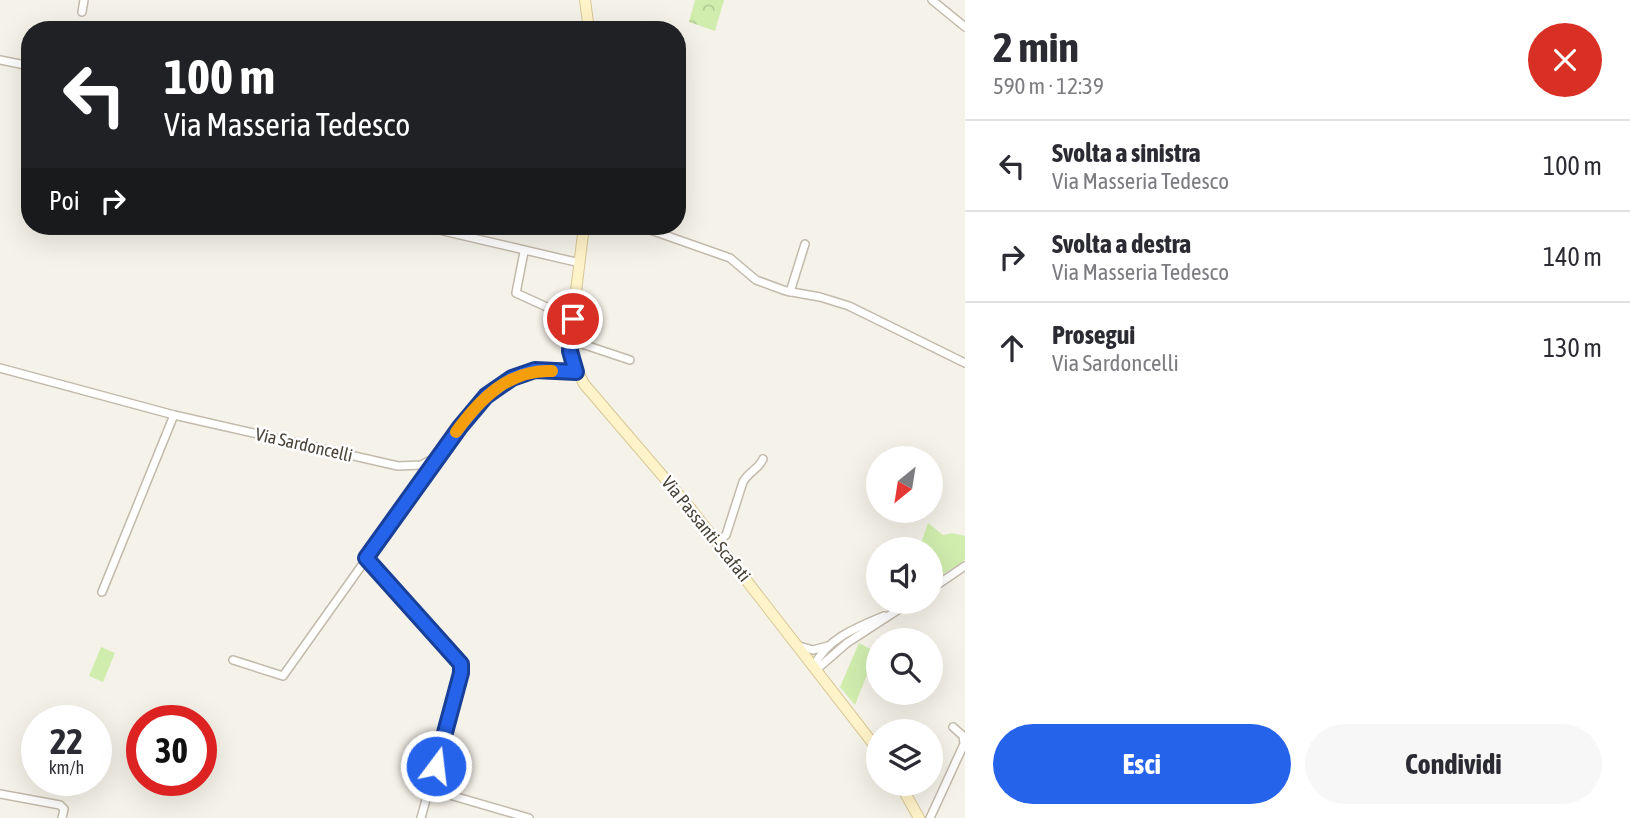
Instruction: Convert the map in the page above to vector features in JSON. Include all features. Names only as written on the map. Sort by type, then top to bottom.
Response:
[{"type":"street","points":[[82,12],[84,0]]},
{"type":"street","points":[[586,0],[588,21]]},
{"type":"street","points":[[932,0],[965,27]]},
{"type":"street","points":[[0,60],[21,64]]},
{"type":"street","points":[[457,235],[580,263]]},
{"type":"street","name":"Via Passanti-Scafati","points":[[583,235],[570,340],[576,372],[593,397],[718,542],[866,734]]},
{"type":"street","points":[[665,235],[730,258],[756,280],[790,292],[849,306],[965,363]]},
{"type":"street","points":[[790,292],[805,244]]},
{"type":"street","points":[[524,252],[516,293],[573,319]]},
{"type":"street","points":[[570,340],[631,360]]},
{"type":"street","name":"Via Sardoncelli","points":[[0,368],[174,415],[398,466],[421,465],[441,455]]},
{"type":"street","points":[[233,660],[283,676],[460,427],[486,396],[512,378],[535,370],[576,372]]},
{"type":"street","points":[[102,592],[174,415]]},
{"type":"street","points":[[718,542],[726,535],[743,482],[747,475],[759,468],[763,459]]},
{"type":"street","points":[[366,558],[461,664],[461,673],[421,818]]},
{"type":"street","points":[[943,581],[965,566]]},
{"type":"street","points":[[815,667],[832,644],[849,631],[887,614]]},
{"type":"street","points":[[815,667],[890,614]]},
{"type":"street","points":[[797,645],[813,650],[832,644]]},
{"type":"street","points":[[930,818],[964,744],[963,736],[953,727]]},
{"type":"street","points":[[429,789],[529,818]]},
{"type":"street","points":[[0,794],[61,805],[64,809],[62,818]]},
{"type":"street","points":[[907,796],[919,818]]},
{"type":"green space","points":[[695,0],[724,0],[715,31],[689,22]]},
{"type":"green space","points":[[928,523],[943,535],[952,533],[965,536],[965,560],[943,574],[943,537],[923,537]]},
{"type":"green space","points":[[859,643],[866,647],[866,677],[855,705],[840,687]]},
{"type":"green space","points":[[101,647],[115,653],[103,682],[89,676]]},
{"type":"slow traffic","points":[[456,432],[486,396],[512,378],[535,370],[552,371]]},
{"type":"route","points":[[436,766],[461,673],[461,664],[366,558],[460,427],[486,396],[512,378],[535,370],[576,372],[570,351],[573,319]]}]
